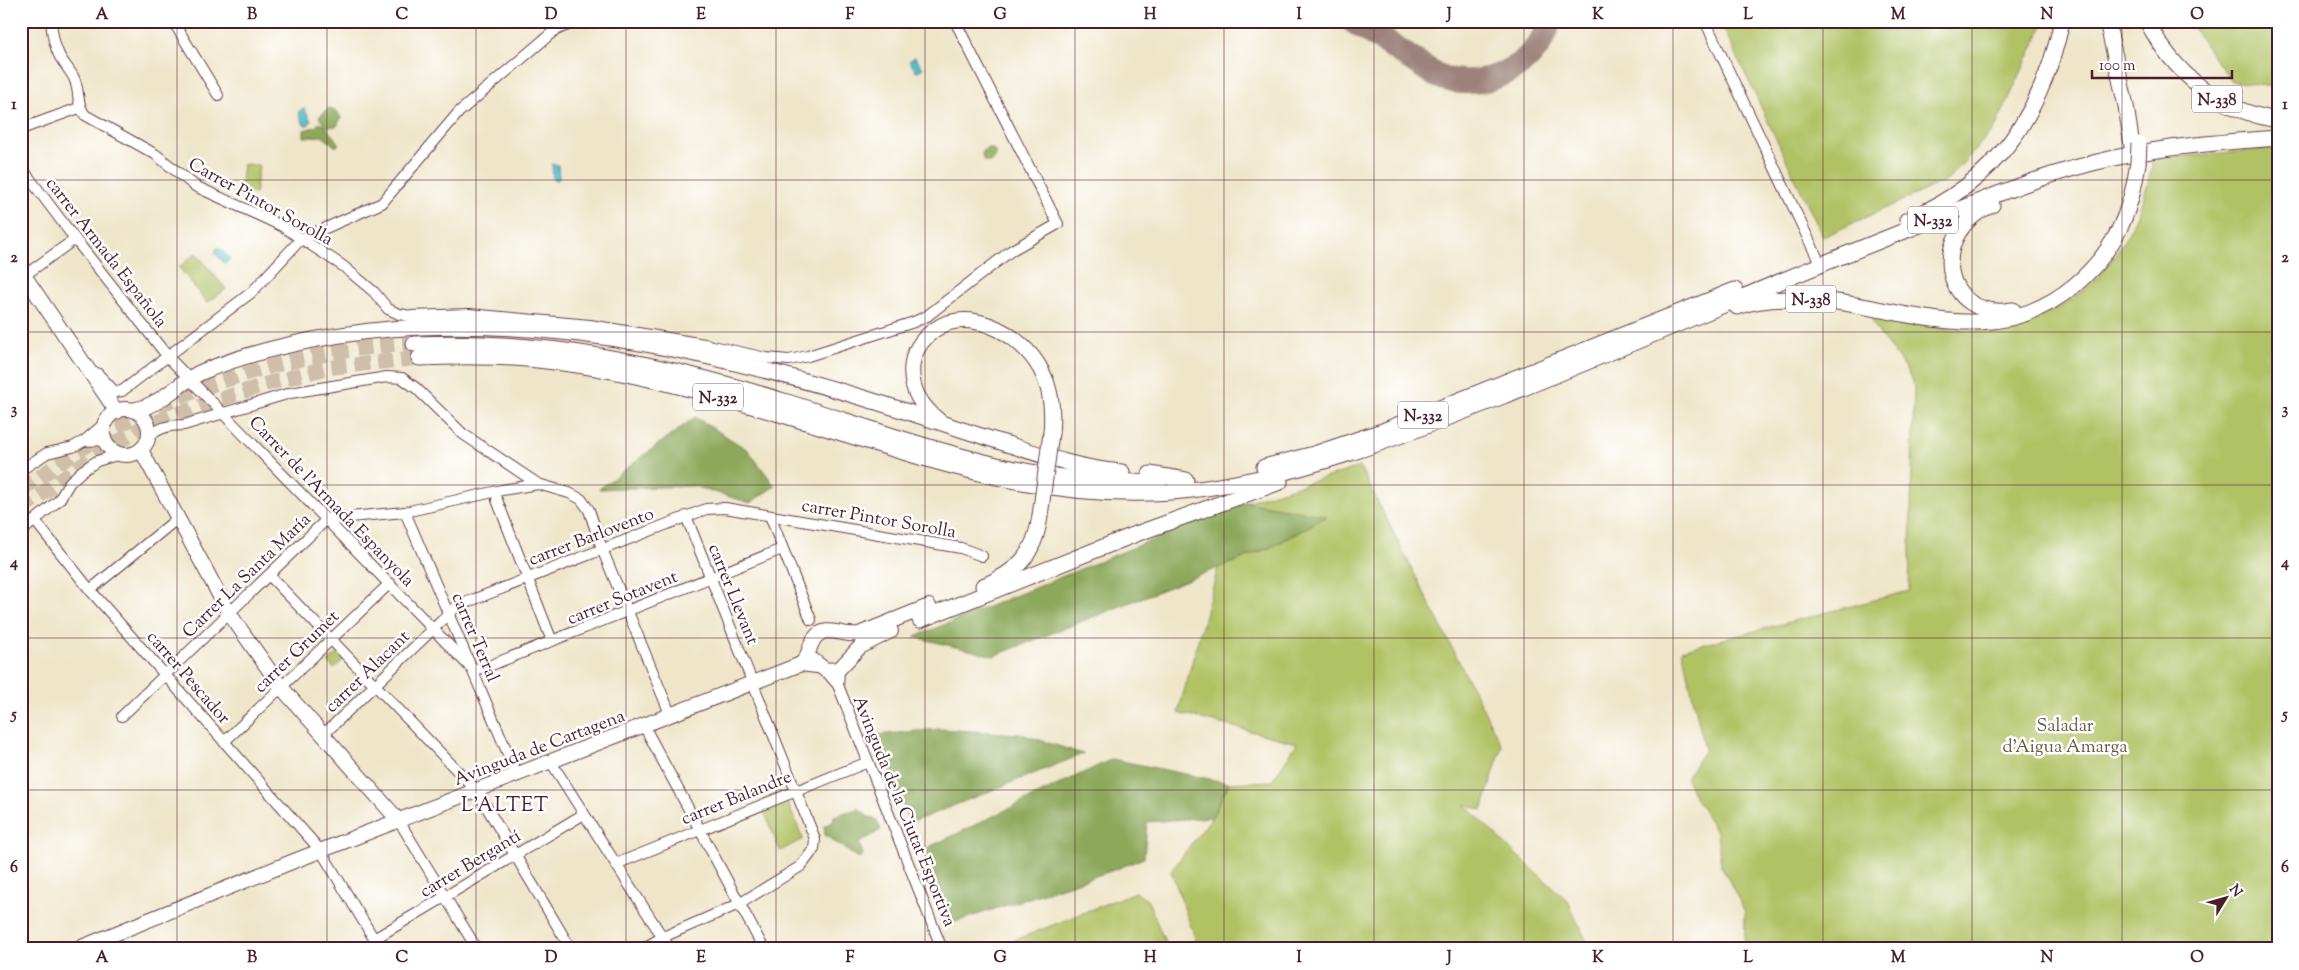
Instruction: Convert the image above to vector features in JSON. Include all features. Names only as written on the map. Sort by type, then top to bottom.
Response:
[{"type":"highway","name":"N-338","points":[[1798,265],[1936,206],[1957,193],[1993,162],[2019,129],[2039,96],[2049,73],[2062,21]]},
{"type":"highway","points":[[2107,21],[2136,145]]},
{"type":"highway","points":[[2095,162],[2067,176],[1988,206],[1968,221],[1955,238],[1949,257],[1950,270],[1954,281],[1964,296],[1980,307],[1990,310],[2009,310],[2029,305],[2054,292],[2077,276],[2102,248],[2125,202],[2135,163],[2136,145],[2115,21]]},
{"type":"highway","name":"N-338","points":[[2147,21],[2169,57],[2199,87],[2218,100],[2256,115],[2278,120]]},
{"type":"highway","name":"N-332","points":[[1798,265],[1354,441],[1249,471],[1186,480],[1144,482],[1100,480],[1006,466],[726,384],[609,357],[544,347],[489,343],[417,351],[554,362],[610,371],[726,399],[951,467],[1009,481],[1043,486],[1130,492],[1188,490],[1252,480],[1323,463],[1423,428],[1625,347],[1773,283],[2037,179],[2095,162],[2169,148],[2278,138]]},
{"type":"highway","name":"N-338","points":[[1625,347],[1744,304],[1771,299],[1810,299],[1850,304],[1960,323],[2003,319],[2032,310],[2057,297],[2088,274],[2116,238],[2133,195],[2135,163]]},
{"type":"highway","name":"N-332","points":[[1653,324],[1773,283]]},
{"type":"highway","points":[[929,606],[990,583],[1016,567],[1029,553],[1034,543],[1038,533],[1053,417],[1048,389],[1034,358],[1006,333],[982,322],[972,321],[946,324],[933,330],[922,341],[913,359],[913,387],[930,413],[942,423]]},
{"type":"highway","points":[[134,410],[157,402],[188,378],[238,360],[329,337],[422,327],[474,326],[525,328],[586,335],[710,357],[784,375],[1035,453],[1093,468],[1186,480]]},
{"type":"highway","points":[[920,620],[1136,534],[1271,485],[1323,463]]},
{"type":"main road","points":[[22,275],[117,412]]},
{"type":"main road","points":[[134,410],[143,417],[148,426],[149,436],[141,450],[130,455],[120,454],[113,451],[104,440],[104,424],[110,416],[117,412],[134,410]]},
{"type":"main road","points":[[141,450],[229,613],[281,686],[322,736],[399,821]]},
{"type":"main road","points":[[920,620],[875,638],[860,647],[846,662],[834,670],[801,664],[812,646],[827,631],[855,635],[929,606]]},
{"type":"main road","points":[[842,634],[850,645],[846,662]]},
{"type":"main road","points":[[812,646],[821,668]]},
{"type":"main road","name":"Avinguda de Cartagena","points":[[77,949],[321,851],[801,664]]},
{"type":"street","points":[[21,129],[79,108],[78,89],[74,77],[58,54],[53,39],[51,21]]},
{"type":"street","points":[[173,21],[218,95]]},
{"type":"street","points":[[67,338],[115,392],[122,391],[252,292],[302,239],[382,203],[459,112],[548,36],[577,21]]},
{"type":"street","name":"Carrer Pintor Sorolla","points":[[79,108],[85,115],[155,154],[194,186],[252,211],[302,239],[343,266],[374,292],[388,309],[399,314],[411,316],[469,314],[580,324],[675,339],[766,358],[789,360],[808,356],[914,322],[927,316],[1012,250],[1058,224],[956,21]]},
{"type":"street","points":[[1705,21],[1817,257]]},
{"type":"street","name":"carrer Armada Española","points":[[21,168],[74,239],[168,357]]},
{"type":"street","points":[[22,275],[74,239]]},
{"type":"street","name":"Carrer de l'Armada Espanyola","points":[[168,357],[472,669]]},
{"type":"street","points":[[149,436],[158,429],[184,424],[290,393],[387,377],[402,378],[416,388],[463,434],[538,484],[569,493],[580,499],[588,510],[602,549],[671,716]]},
{"type":"street","points":[[21,470],[47,453],[73,447],[84,442],[104,424]]},
{"type":"street","points":[[84,442],[104,440]]},
{"type":"street","points":[[21,532],[36,522],[60,500],[70,482],[82,470],[97,461],[120,454]]},
{"type":"street","points":[[327,520],[405,512],[502,490],[538,484]]},
{"type":"street","points":[[496,500],[552,642]]},
{"type":"street","name":"carrer Barlovento","points":[[434,629],[456,606],[686,516],[716,507],[770,516]]},
{"type":"street","name":"carrer Terral","points":[[405,512],[517,775]]},
{"type":"street","name":"carrer Llevant","points":[[686,516],[794,791],[815,839],[814,849],[801,866],[740,904]]},
{"type":"street","points":[[770,516],[811,620],[812,646]]},
{"type":"street","name":"carrer Pintor Sorolla","points":[[770,516],[962,548],[982,556]]},
{"type":"street","points":[[90,590],[178,518]]},
{"type":"street","name":"Carrer La Santa María","points":[[122,716],[327,520]]},
{"type":"street","points":[[780,545],[783,528],[794,520]]},
{"type":"street","name":"carrer Pescador","points":[[36,522],[90,590],[321,851],[380,949]]},
{"type":"street","name":"carrer Sotavent","points":[[472,669],[484,668],[711,579],[780,545]]},
{"type":"street","points":[[269,575],[476,791],[571,949]]},
{"type":"street","name":"carrer Grumet","points":[[224,742],[390,583]]},
{"type":"street","points":[[811,620],[827,631]]},
{"type":"street","name":"carrer Alacant","points":[[322,736],[434,629]]},
{"type":"street","points":[[838,685],[839,672],[846,662]]},
{"type":"street","name":"Avinguda de la Ciutat Esportiva","points":[[821,668],[838,685],[942,949]]},
{"type":"street","points":[[644,726],[764,949]]},
{"type":"street","points":[[551,762],[670,949]]},
{"type":"street","name":"carrer Balandre","points":[[616,864],[868,762]]},
{"type":"street","name":"carrer Bergantí","points":[[374,939],[584,814]]},
{"type":"street","points":[[399,821],[477,949]]},
{"type":"street","points":[[642,949],[663,936],[740,904]]},
{"type":"green space","points":[[1720,21],[2045,21],[1996,126],[1949,179],[1823,237]]},
{"type":"green space","points":[[2188,21],[2278,21],[2278,88],[2231,81]]},
{"type":"green space","points":[[329,108],[337,111],[341,118],[337,126],[326,127],[339,144],[336,147],[322,136],[304,137],[304,130],[315,127],[319,123],[325,126],[319,117]]},
{"type":"green space","points":[[989,148],[994,150],[996,155],[994,160],[989,162],[984,160],[982,155],[984,150]]},
{"type":"green space","name":"Saladar d’Aigua Amarga","points":[[2278,148],[2278,949],[1744,949],[1745,912],[1721,865],[1717,833],[1692,792],[1686,778],[1705,750],[1682,650],[1909,591],[1914,387],[1904,367],[1878,332],[1869,312],[1927,325],[1962,330],[1993,328],[2025,322],[2054,310],[2079,294],[2102,272],[2120,248],[2135,220],[2146,190],[2153,159]]},
{"type":"green space","points":[[243,164],[259,165],[255,194],[240,191]]},
{"type":"green space","points":[[196,253],[226,289],[207,303],[179,267]]},
{"type":"green space","points":[[695,417],[748,450],[775,486],[750,503],[694,486],[599,489]]},
{"type":"green space","points":[[1360,467],[1502,746],[1482,810],[1464,804],[1510,849],[1568,901],[1590,949],[1199,949],[1171,871],[1212,817],[1229,783],[1272,781],[1297,743],[1178,713],[1218,568],[1272,547],[1326,517],[1245,502]]},
{"type":"green space","points":[[1245,502],[1327,516],[1271,547],[994,656],[914,637]]},
{"type":"green space","points":[[337,654],[343,660],[334,669],[328,662]]},
{"type":"green space","points":[[939,729],[1021,734],[1083,754],[910,823],[876,735]]},
{"type":"green space","points":[[1112,759],[1229,783],[1212,817],[1147,822],[1144,858],[1114,870],[952,923],[925,849]]},
{"type":"green space","points":[[787,801],[803,839],[780,851],[764,811]]},
{"type":"green space","points":[[859,808],[867,816],[877,820],[881,830],[859,843],[863,854],[859,859],[825,835],[824,826],[833,822],[834,816]]},
{"type":"green space","points":[[1135,892],[1148,901],[1168,949],[993,949]]},
{"type":"water","points":[[915,57],[923,68],[917,72],[909,61]]},
{"type":"water","points":[[304,108],[311,121],[308,125],[304,125],[298,112]]},
{"type":"water","points":[[552,164],[558,165],[559,178],[557,181],[553,179]]},
{"type":"water","points":[[217,248],[220,248],[230,259],[225,264],[215,253]]},
{"type":"taxiway","points":[[1353,21],[1436,75],[1470,82],[1488,79],[1505,73],[1520,64],[1533,52],[1543,38],[1549,21]]},
{"type":"tunnel","points":[[21,490],[118,426],[200,389],[235,377],[305,358],[341,351],[414,344]]},
{"type":"tunnel","points":[[21,509],[92,458],[136,431],[174,415],[266,384],[326,368],[419,358]]},
{"type":"district","name":"L'ALTET","points":[[505,804]]}]
